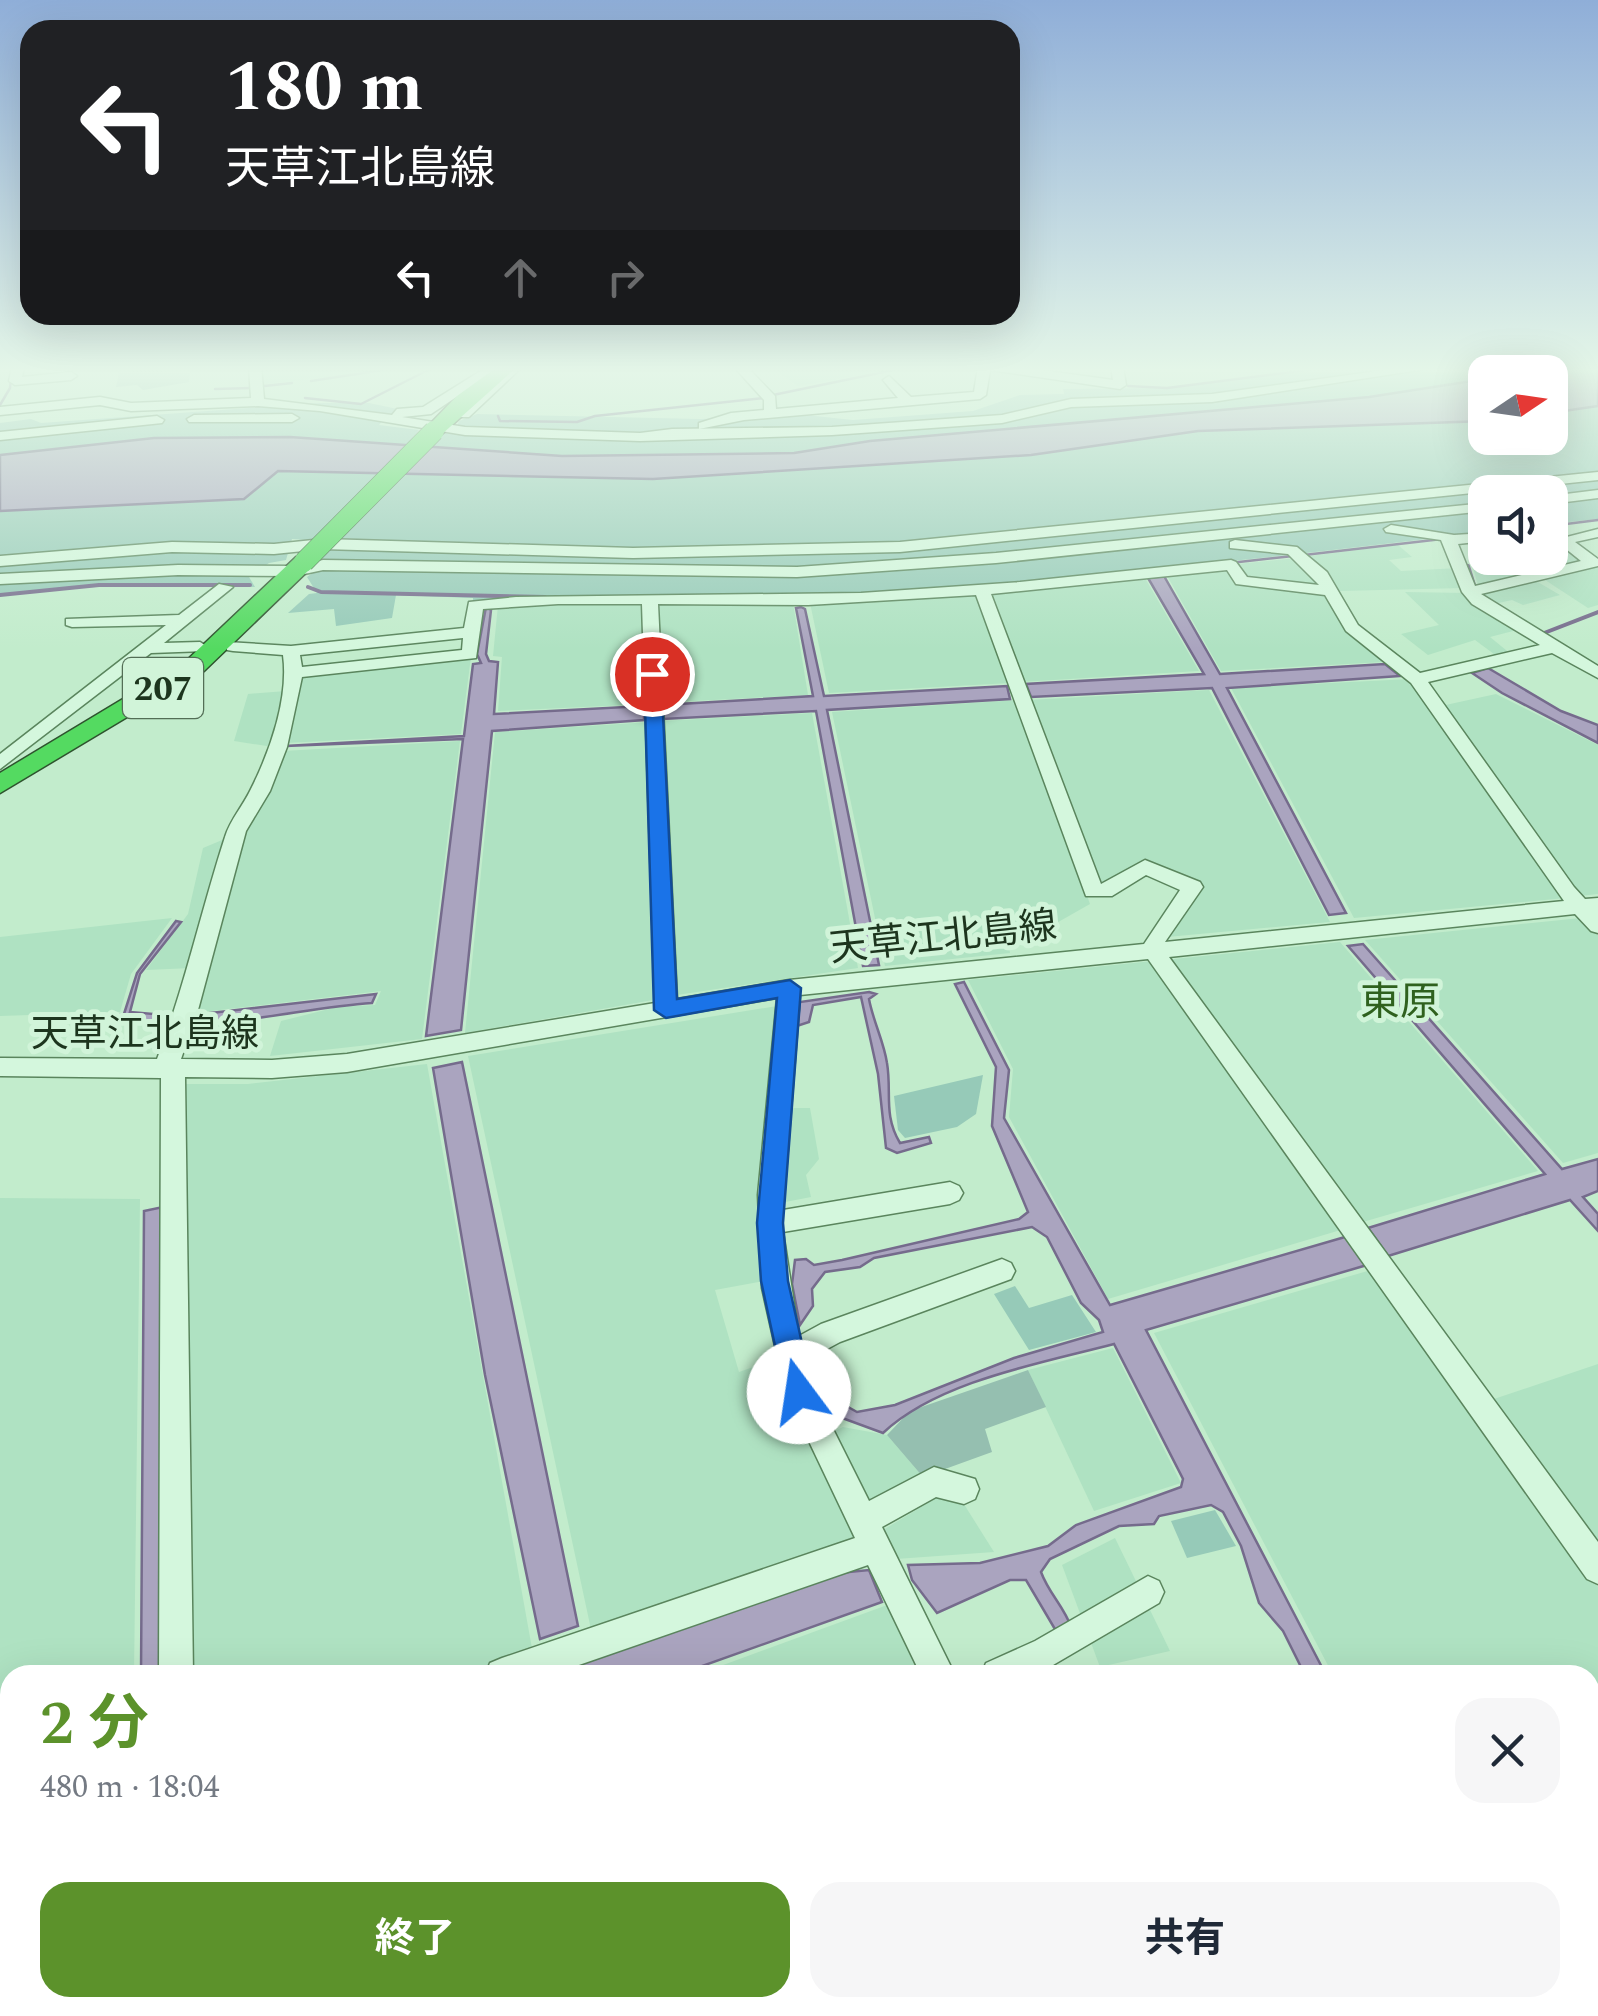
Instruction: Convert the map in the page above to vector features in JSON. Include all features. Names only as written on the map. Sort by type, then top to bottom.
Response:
[{"type":"highway","name":"207","points":[[0,785],[195,666],[407,461]]},
{"type":"street","points":[[0,562],[172,547],[274,549],[323,544],[633,553],[900,547],[1598,476]]},
{"type":"street","points":[[1568,498],[1598,494]]},
{"type":"street","points":[[0,580],[324,565],[797,572],[1172,541],[1468,509]]},
{"type":"street","points":[[1325,525],[1426,530],[1450,538],[1468,537]]},
{"type":"street","points":[[1568,538],[1598,534]]},
{"type":"street","points":[[1450,538],[1470,592],[1490,611],[1598,673]]},
{"type":"street","points":[[1172,541],[1300,555],[1331,591],[1352,628],[1407,672],[1589,906],[1598,926]]},
{"type":"street","points":[[1568,546],[1593,563],[1568,569]]},
{"type":"street","points":[[233,646],[293,662],[472,632],[475,605],[529,599],[811,600],[982,590],[1230,565],[1242,580],[1331,591]]},
{"type":"street","points":[[1470,592],[1542,575]]},
{"type":"street","points":[[0,763],[225,587]]},
{"type":"street","points":[[982,590],[1093,891],[1105,892],[1145,867],[1193,887],[1154,942],[1156,949],[1598,1568]]},
{"type":"street","points":[[650,601],[666,1010]]},
{"type":"street","points":[[72,622],[183,620]]},
{"type":"street","points":[[145,648],[200,647]]},
{"type":"street","points":[[1407,672],[1474,666],[1550,648]]},
{"type":"street","points":[[176,1665],[169,1070],[236,832],[260,791],[278,747],[293,662]]},
{"type":"street","name":"天草江北島線","points":[[0,1067],[169,1070],[347,1063],[790,988],[1589,906]]},
{"type":"street","points":[[790,988],[770,1223],[774,1281],[799,1392],[933,1665]]},
{"type":"street","points":[[770,1223],[950,1194]]},
{"type":"street","points":[[790,1355],[831,1333],[1002,1271]]},
{"type":"street","points":[[532,1665],[880,1558],[934,1482],[964,1489]]},
{"type":"street","points":[[1020,1665],[1148,1592]]},
{"type":"green space","points":[[1398,545],[1412,557],[1389,560],[1401,571],[1459,568],[1464,588],[1340,591],[1309,556]]},
{"type":"green space","points":[[1569,549],[1588,562],[1568,567]]},
{"type":"green space","points":[[1296,558],[1323,587],[1244,579],[1237,564]]},
{"type":"green space","points":[[1598,566],[1598,605],[1588,608],[1542,578]]},
{"type":"green space","points":[[1224,568],[1237,583],[1325,593],[1351,635],[1384,662],[1221,671],[1166,574]]},
{"type":"green space","points":[[1475,575],[1536,575],[1479,589]]},
{"type":"green space","points":[[1145,578],[1199,671],[1021,682],[987,592]]},
{"type":"green space","points":[[1536,581],[1560,595],[1523,605],[1512,600],[1494,604],[1481,594]]},
{"type":"green space","points":[[1405,592],[1466,593],[1517,630],[1490,637],[1512,655],[1498,657],[1475,640],[1428,655],[1401,634],[1439,625]]},
{"type":"green space","points":[[976,593],[1011,683],[829,693],[810,603]]},
{"type":"green space","points":[[793,603],[808,695],[658,703],[655,605]]},
{"type":"green space","points":[[498,605],[643,605],[649,704],[498,711],[502,657],[493,656]]},
{"type":"green space","points":[[471,657],[461,734],[286,743],[299,675]]},
{"type":"green space","points":[[1410,679],[1565,898],[1354,918],[1231,688]]},
{"type":"green space","points":[[1209,690],[1330,922],[1167,937],[1200,887],[1143,861],[1104,885],[1095,884],[1028,700]]},
{"type":"green space","points":[[286,691],[273,747],[234,741],[248,694]]},
{"type":"green space","points":[[1496,694],[1598,745],[1598,894],[1579,896],[1441,706]]},
{"type":"green space","points":[[1018,700],[1090,904],[1053,925],[1006,927],[1010,953],[885,966],[832,712]]},
{"type":"green space","points":[[812,713],[858,968],[670,996],[660,721]]},
{"type":"green space","points":[[650,722],[659,999],[465,1033],[495,732]]},
{"type":"green space","points":[[460,741],[422,1039],[270,1056],[281,1021],[337,1007],[375,1005],[381,991],[194,1013],[243,833],[283,751]]},
{"type":"green space","points":[[227,838],[192,968],[146,970],[188,914],[203,848]]},
{"type":"green space","points":[[172,918],[131,974],[120,1012],[0,1016],[0,937]]},
{"type":"green space","points":[[1581,918],[1598,935],[1598,1153],[1563,1163],[1365,940]]},
{"type":"green space","points":[[1340,942],[1538,1171],[1356,1224],[1164,960]]},
{"type":"green space","points":[[1153,961],[1344,1229],[1108,1299],[1009,1117],[1013,1069],[968,980]]},
{"type":"green space","points":[[783,1005],[764,1281],[715,1290],[739,1372],[782,1357],[863,1542],[592,1634],[468,1056]]},
{"type":"green space","points":[[427,1064],[533,1654],[499,1665],[187,1665],[178,1084],[248,1084]]},
{"type":"green space","points":[[787,1108],[810,1108],[819,1159],[806,1175],[811,1197],[780,1203]]},
{"type":"green space","points":[[0,1198],[140,1199],[134,1665],[0,1665]]},
{"type":"green space","points":[[1371,1270],[1598,1587],[1598,1665],[1328,1665],[1154,1333]]},
{"type":"green space","points":[[1113,1348],[1181,1483],[1094,1511],[1028,1370]]},
{"type":"green space","points":[[1598,1364],[1598,1558],[1485,1402]]},
{"type":"green space","points":[[843,1427],[887,1435],[923,1477],[886,1501],[862,1501],[831,1433]]},
{"type":"green space","points":[[941,1495],[962,1501],[994,1552],[896,1559],[883,1530]]},
{"type":"green space","points":[[1115,1538],[1170,1651],[1099,1665],[1062,1565]]},
{"type":"green space","points":[[890,1604],[920,1665],[723,1665]]},
{"type":"shaded area","points":[[0,461],[935,461],[653,479],[278,471],[244,499],[0,511]]},
{"type":"shaded area","points":[[935,461],[1598,461],[1598,519],[1568,522],[1568,475],[1468,475],[1468,534],[1066,577],[814,595],[600,595],[473,602],[473,598],[396,595],[392,618],[336,626],[334,609],[288,613],[309,594],[317,593],[307,577],[321,567],[315,561],[332,542],[292,539],[286,560],[269,563],[249,577],[255,587],[136,584],[0,594],[0,511],[244,499],[278,471],[653,479]]},
{"type":"shaded area","points":[[1164,576],[1220,674],[1385,664],[1400,676],[1227,688],[1346,913],[1329,915],[1212,688],[1031,697],[1026,684],[1204,674],[1148,578]]},
{"type":"shaded area","points":[[486,607],[491,610],[486,654],[489,661],[498,662],[494,714],[644,706],[644,720],[492,731],[461,1030],[426,1036],[463,739],[285,746],[464,736],[473,664],[481,663],[477,654]]},
{"type":"shaded area","points":[[796,608],[805,609],[824,696],[1007,686],[1010,699],[827,710],[879,965],[863,966],[816,711],[663,719],[662,705],[813,696]]},
{"type":"shaded area","points":[[1488,668],[1561,711],[1598,725],[1598,743],[1472,673]]},
{"type":"shaded area","points":[[176,921],[181,922],[140,974],[130,1012],[177,1016],[174,1022],[55,1019],[124,1014],[137,973]]},
{"type":"shaded area","points":[[1363,944],[1562,1169],[1598,1159],[1598,1191],[1583,1197],[1598,1214],[1598,1231],[1570,1200],[1388,1256],[1368,1228],[1545,1174],[1348,946]]},
{"type":"shaded area","points":[[964,982],[1009,1070],[1004,1118],[1110,1305],[1345,1237],[1367,1265],[1146,1330],[1321,1665],[1300,1665],[1283,1631],[1259,1603],[1241,1546],[1223,1512],[1211,1505],[1159,1516],[1154,1524],[1119,1526],[1050,1559],[1041,1572],[1072,1629],[1059,1636],[1026,1580],[1010,1580],[937,1613],[912,1580],[908,1565],[980,1563],[1048,1546],[1076,1525],[1181,1487],[1183,1479],[1114,1344],[961,1387],[906,1415],[883,1433],[834,1415],[831,1406],[841,1403],[857,1412],[895,1405],[1014,1358],[1103,1332],[1099,1320],[1081,1303],[1047,1237],[1032,1227],[874,1258],[860,1267],[825,1272],[812,1289],[813,1306],[800,1325],[792,1284],[795,1260],[806,1259],[814,1265],[842,1260],[1019,1219],[1028,1212],[992,1126],[996,1067],[955,984]]},
{"type":"shaded area","points":[[376,994],[372,1003],[192,1023],[194,1015]]},
{"type":"shaded area","points":[[876,994],[869,999],[886,1055],[895,1133],[900,1143],[929,1137],[931,1143],[897,1153],[886,1148],[878,1074],[861,997],[813,1005],[809,1022],[797,1026],[800,1002]]},
{"type":"shaded area","points":[[462,1062],[578,1626],[540,1639],[485,1375],[433,1068]]},
{"type":"shaded area","points":[[983,1075],[976,1114],[957,1127],[905,1138],[898,1130],[894,1096]]},
{"type":"shaded area","points":[[163,1207],[166,1665],[141,1665],[144,1211]]},
{"type":"shaded area","points":[[1015,1286],[1029,1308],[1072,1295],[1096,1332],[1029,1350],[994,1294]]},
{"type":"shaded area","points":[[1028,1370],[1046,1407],[985,1429],[992,1452],[923,1477],[887,1435],[910,1411]]},
{"type":"shaded area","points":[[1215,1510],[1236,1546],[1187,1558],[1171,1521]]},
{"type":"shaded area","points":[[869,1570],[882,1602],[705,1665],[577,1665],[839,1573]]},
{"type":"waterway","points":[[1568,524],[1598,520]]},
{"type":"waterway","points":[[1304,555],[1442,539]]},
{"type":"waterway","points":[[1230,563],[1293,556]]},
{"type":"waterway","points":[[1471,575],[1475,588]]},
{"type":"waterway","points":[[0,595],[99,585],[250,585]]},
{"type":"waterway","points":[[308,587],[321,592],[545,597]]},
{"type":"waterway","points":[[1539,635],[1598,612]]},
{"type":"district","name":"東原","points":[[1400,1001]]},
{"type":"route","points":[[652,674],[666,1010],[790,988],[770,1223],[774,1281],[799,1392]]}]
